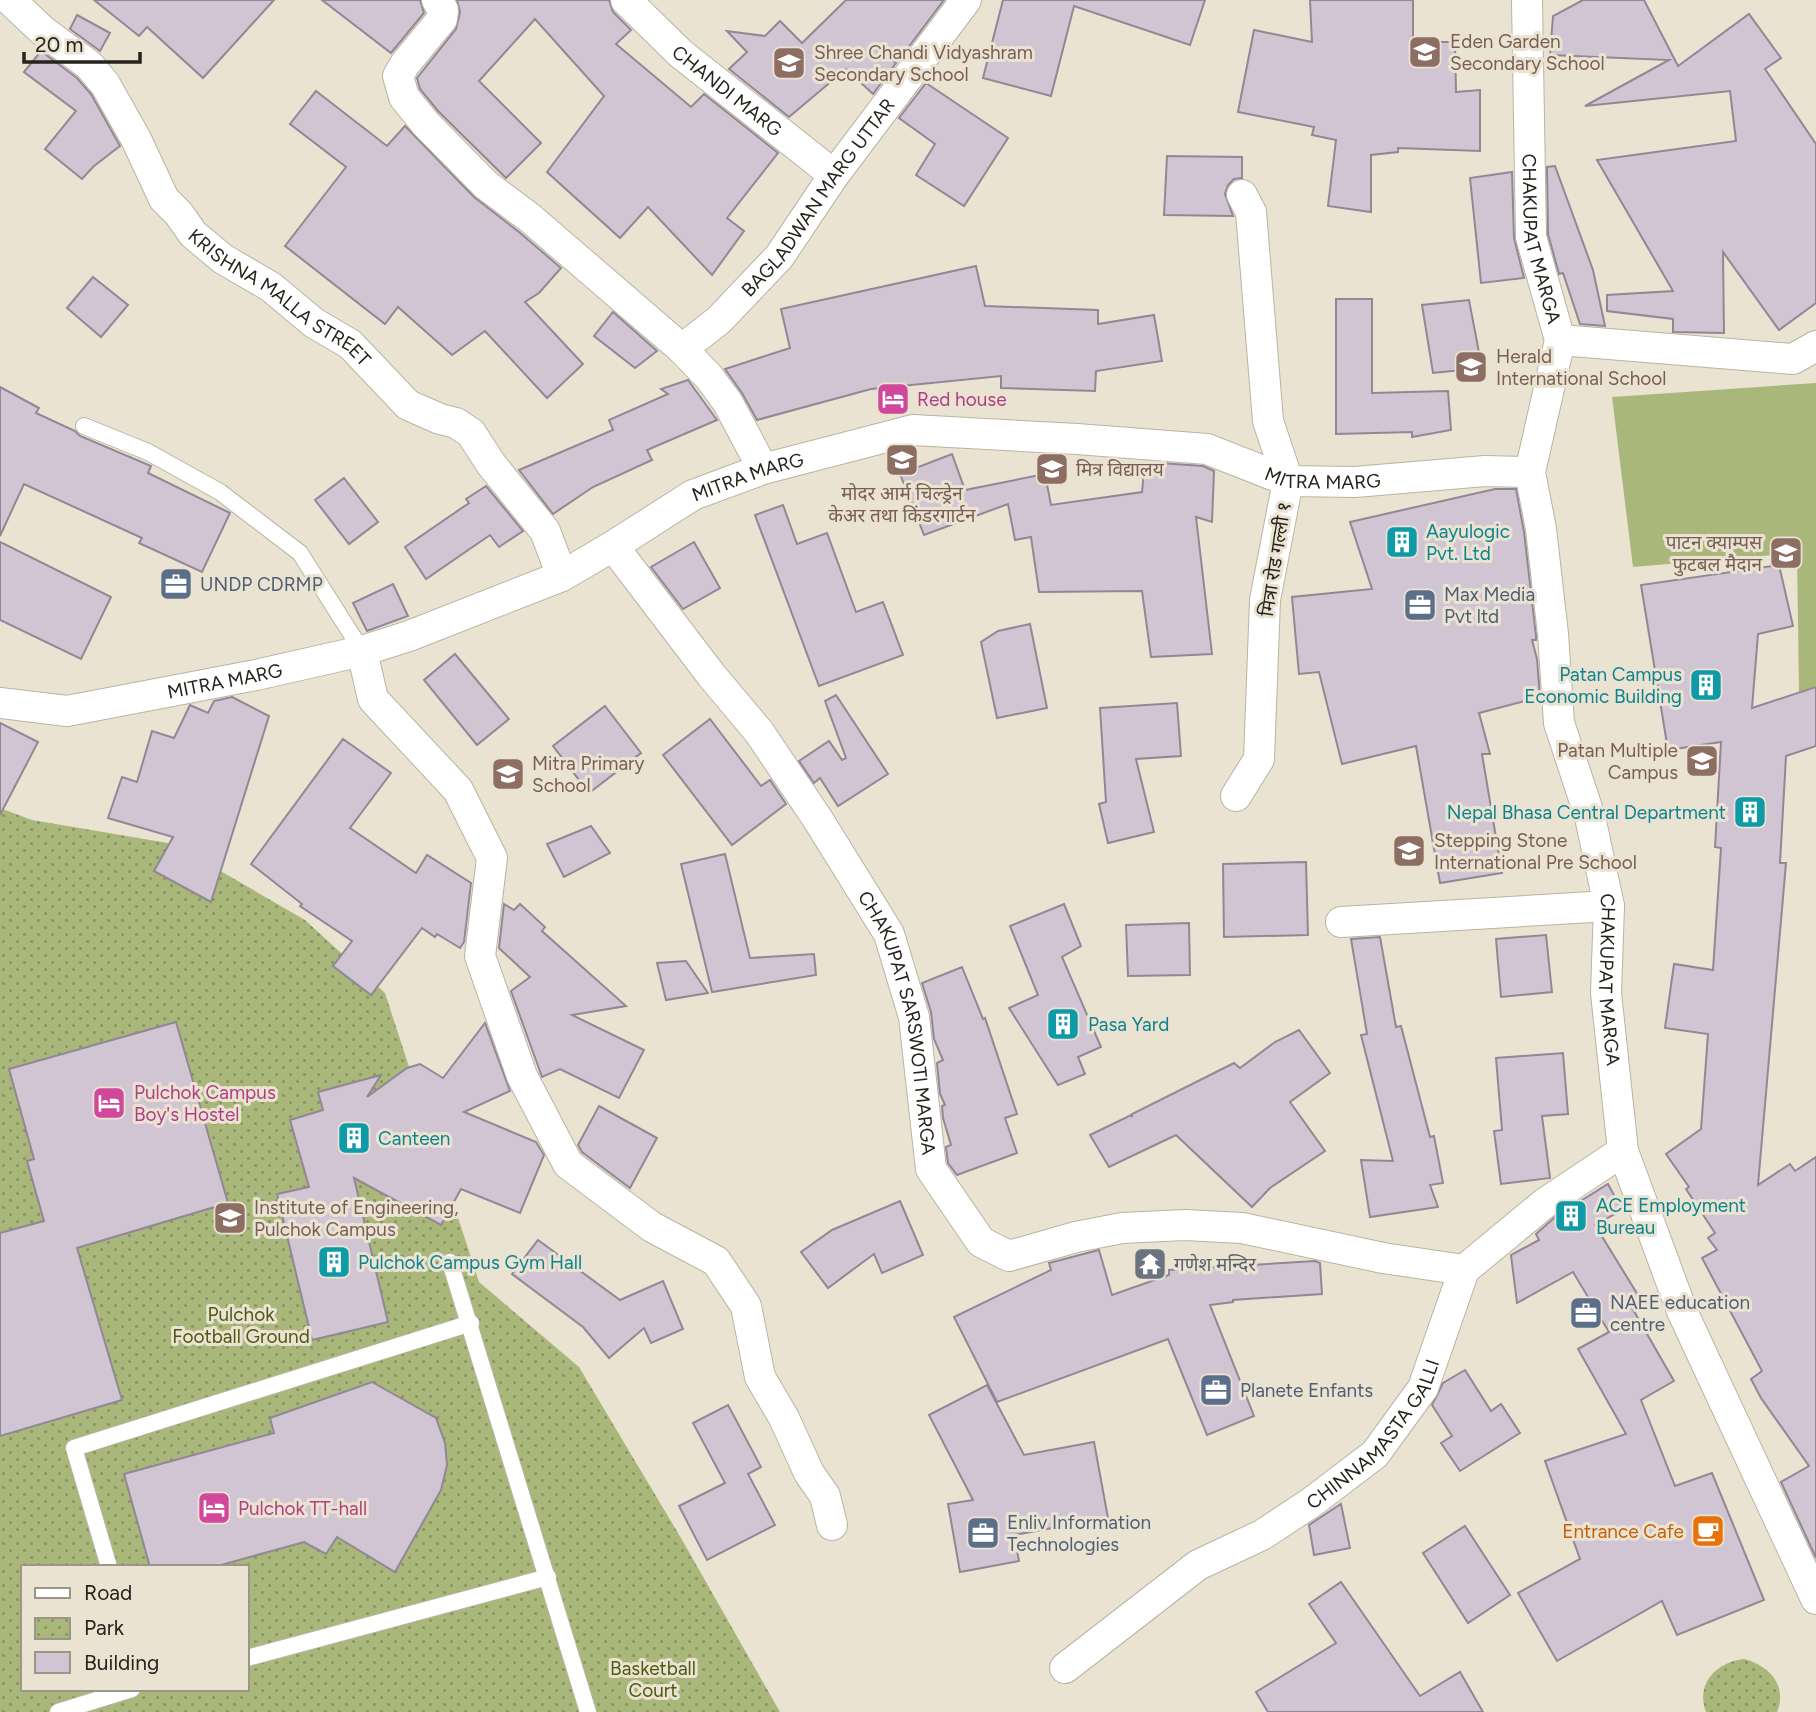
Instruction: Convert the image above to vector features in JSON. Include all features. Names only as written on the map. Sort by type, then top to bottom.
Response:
[{"type":"street","name":"KRISHNA MALLA STREET","points":[[10,0],[43,32],[89,65],[105,84],[136,139],[164,199],[193,234],[223,259],[271,287],[314,323],[350,344],[408,405],[456,423],[471,433],[491,464],[545,531],[562,576]]},
{"type":"street","points":[[438,0],[443,10],[442,19],[398,76],[404,97],[425,123],[486,185],[530,218],[682,349],[729,403],[763,469]]},
{"type":"street","name":"CHANDI MARG","points":[[626,0],[680,53],[834,175]]},
{"type":"street","name":"BAGLADWAN MARG UTTAR","points":[[682,349],[719,320],[779,257],[834,175],[966,0]]},
{"type":"street","name":"CHAKUPAT MARGA","points":[[1527,0],[1531,237],[1560,340],[1530,472],[1541,529],[1553,634],[1559,723],[1590,817],[1609,906],[1606,993],[1623,1151],[1682,1311],[1816,1599]]},
{"type":"street","name":"मित्रा रोड गल्ली १","points":[[1236,796],[1259,759],[1265,600],[1288,481],[1268,421],[1251,212],[1242,195]]},
{"type":"street","points":[[1560,340],[1793,359],[1816,346]]},
{"type":"street","name":"MITRA MARG","points":[[0,703],[67,711],[256,675],[409,636],[562,576],[613,547],[693,495],[763,469],[913,430],[1207,449],[1288,481],[1355,482],[1485,471],[1530,472]]},
{"type":"street","name":"CHAKUPAT SARSWOTI MARGA","points":[[613,547],[712,676],[759,732],[889,933],[914,1017],[931,1169],[981,1242],[1009,1255],[1122,1228],[1208,1226],[1242,1228],[1383,1258],[1464,1270]]},
{"type":"street","points":[[362,650],[373,699],[458,790],[492,858],[480,956],[522,1076],[568,1164],[652,1227],[716,1261],[746,1306],[760,1377],[784,1418],[809,1473],[825,1496],[832,1525]]},
{"type":"street","points":[[1341,922],[1609,906]]},
{"type":"street","points":[[1464,1270],[1545,1203],[1623,1151]]},
{"type":"street","name":"CHINNAMASTA GALLI","points":[[1066,1668],[1198,1565],[1262,1535],[1312,1502],[1375,1454],[1423,1388],[1464,1270]]},
{"type":"lane","points":[[84,426],[148,452],[220,492],[300,553],[362,650]]},
{"type":"lane","points":[[450,1262],[589,1712]]},
{"type":"lane","points":[[108,1565],[74,1448],[471,1323]]},
{"type":"lane","points":[[248,1658],[548,1577]]},
{"type":"lane","points":[[58,1712],[126,1691]]},
{"type":"green space","points":[[1816,383],[1816,686],[1799,693],[1797,553],[1633,567],[1612,397]]},
{"type":"green space","name":"Pulchok Football Ground","points":[[0,808],[32,820],[174,844],[305,920],[385,993],[479,1282],[579,1367],[780,1712],[0,1712]]},
{"type":"green space","points":[[1744,1659],[1761,1666],[1774,1678],[1780,1693],[1777,1712],[1706,1712],[1704,1692],[1711,1676],[1725,1664]]},
{"type":"building","points":[[94,0],[274,0],[203,78],[147,27],[139,36]]},
{"type":"building","points":[[322,0],[420,0],[424,13],[391,53]]},
{"type":"building","points":[[457,0],[609,0],[613,12],[631,30],[616,44],[691,107],[704,94],[778,153],[727,218],[744,231],[712,275],[648,207],[620,238],[547,172],[604,96],[535,19],[479,81],[541,143],[506,178],[438,111],[420,89],[417,78],[456,29],[460,12]]},
{"type":"building","points":[[846,0],[944,0],[901,57],[877,50],[896,63],[873,94],[846,69],[789,117],[729,69],[747,52],[727,31],[765,36],[780,21],[802,43]]},
{"type":"building","points":[[1003,0],[1205,0],[1190,45],[1074,6],[1051,96],[983,78]]},
{"type":"building","points":[[1310,0],[1413,0],[1413,42],[1455,42],[1456,92],[1480,90],[1480,151],[1398,148],[1398,152],[1371,155],[1371,212],[1328,206],[1336,140],[1312,135],[1314,127],[1238,112],[1254,30],[1312,42]]},
{"type":"building","points":[[1583,0],[1644,0],[1678,66],[1749,14],[1781,58],[1765,69],[1816,144],[1816,303],[1779,330],[1723,252],[1724,333],[1673,332],[1673,319],[1607,311],[1607,295],[1673,291],[1597,160],[1736,141],[1730,91],[1585,106],[1669,60],[1550,55],[1553,16]]},
{"type":"building","points":[[77,15],[110,33],[100,51],[70,29]]},
{"type":"building","points":[[41,51],[77,78],[91,94],[120,146],[82,179],[45,149],[76,111],[24,72]]},
{"type":"building","points":[[926,83],[1008,138],[964,206],[916,175],[935,144],[899,118]]},
{"type":"building","points":[[316,91],[387,146],[405,126],[474,197],[561,268],[539,293],[525,302],[583,364],[547,398],[485,331],[452,355],[398,307],[385,324],[285,246],[346,167],[290,124]]},
{"type":"building","points":[[1167,156],[1242,157],[1242,178],[1234,179],[1225,194],[1233,216],[1164,215]]},
{"type":"building","points":[[1555,166],[1593,270],[1605,326],[1580,324],[1563,273],[1559,274],[1548,234],[1547,167]]},
{"type":"building","points":[[1512,172],[1514,238],[1524,278],[1481,283],[1470,178]]},
{"type":"building","points":[[976,266],[985,306],[1098,310],[1098,324],[1154,315],[1162,361],[1096,371],[1095,391],[1001,388],[1001,376],[871,389],[757,420],[725,369],[790,348],[781,309]]},
{"type":"building","points":[[93,277],[128,305],[101,337],[67,308]]},
{"type":"building","points":[[1336,299],[1372,299],[1372,393],[1448,391],[1451,430],[1412,437],[1412,432],[1336,434]]},
{"type":"building","points":[[1469,300],[1482,368],[1433,373],[1422,305]]},
{"type":"building","points":[[613,312],[657,351],[635,368],[594,336]]},
{"type":"building","points":[[688,380],[717,420],[647,450],[652,460],[593,487],[553,514],[519,470],[613,430],[609,420],[668,394],[661,389]]},
{"type":"building","points":[[0,387],[39,408],[36,413],[75,431],[80,436],[151,466],[148,473],[230,513],[202,572],[139,543],[142,538],[24,484],[0,536]]},
{"type":"building","points":[[952,454],[965,490],[1045,474],[1051,505],[1142,492],[1145,462],[1203,466],[1214,471],[1212,522],[1196,517],[1212,654],[1151,657],[1142,591],[1039,592],[1031,537],[1015,540],[1008,504],[924,535],[900,474]]},
{"type":"building","points":[[344,478],[378,522],[349,544],[315,500]]},
{"type":"building","points":[[486,486],[523,531],[499,547],[490,535],[426,579],[405,547],[469,503],[466,499]]},
{"type":"building","points":[[1495,489],[1516,489],[1524,532],[1536,636],[1536,640],[1532,640],[1537,659],[1540,697],[1479,713],[1490,754],[1482,754],[1502,873],[1440,883],[1416,746],[1342,764],[1319,672],[1299,674],[1292,597],[1372,589],[1350,522]]},
{"type":"building","points":[[783,505],[797,544],[827,533],[856,612],[883,602],[903,655],[819,686],[755,515]]},
{"type":"building","points":[[0,542],[111,597],[81,659],[0,620]]},
{"type":"building","points":[[694,542],[720,588],[683,609],[651,567]]},
{"type":"building","points":[[1779,565],[1793,626],[1758,634],[1752,708],[1816,687],[1816,746],[1786,756],[1780,863],[1786,863],[1758,1185],[1790,1164],[1795,1171],[1816,1157],[1816,1558],[1781,1482],[1809,1466],[1761,1398],[1751,1379],[1762,1371],[1702,1258],[1717,1250],[1708,1238],[1715,1233],[1686,1189],[1689,1187],[1666,1154],[1701,1129],[1708,1034],[1665,1028],[1674,964],[1713,970],[1721,848],[1715,847],[1721,742],[1668,750],[1641,585]]},
{"type":"building","points":[[393,584],[408,616],[367,631],[353,603]]},
{"type":"building","points":[[1030,624],[1047,708],[997,718],[981,642],[998,631]]},
{"type":"building","points":[[455,654],[509,719],[477,745],[424,680]]},
{"type":"building","points":[[836,695],[888,774],[838,806],[820,778],[814,783],[799,761],[829,741],[842,760],[846,758],[825,701]]},
{"type":"building","points":[[232,697],[269,716],[211,902],[154,871],[173,837],[108,818],[122,777],[137,782],[152,731],[174,738],[190,705],[208,713],[214,701]]},
{"type":"building","points":[[1177,703],[1181,756],[1136,759],[1154,832],[1108,843],[1099,804],[1106,802],[1100,708]]},
{"type":"building","points":[[605,706],[641,753],[589,793],[553,746]]},
{"type":"building","points":[[710,719],[761,786],[770,780],[786,804],[732,845],[663,755]]},
{"type":"building","points":[[0,723],[38,742],[0,815]]},
{"type":"building","points":[[343,739],[391,773],[350,828],[416,873],[427,855],[471,883],[464,942],[460,948],[422,928],[371,995],[333,966],[352,941],[300,906],[302,904],[251,864]]},
{"type":"building","points":[[591,826],[610,853],[564,877],[547,844]]},
{"type":"building","points":[[725,854],[750,958],[814,954],[816,975],[712,992],[681,864]]},
{"type":"building","points":[[1306,862],[1308,935],[1224,937],[1223,864]]},
{"type":"building","points":[[504,904],[514,910],[520,904],[545,927],[542,931],[626,1006],[572,1015],[644,1050],[619,1098],[560,1069],[542,1077],[511,991],[530,977],[499,948]]},
{"type":"building","points":[[1064,904],[1081,946],[1062,957],[1101,1047],[1078,1057],[1085,1074],[1058,1085],[1009,1008],[1038,995],[1010,926]]},
{"type":"building","points":[[1189,923],[1190,975],[1128,976],[1126,925]]},
{"type":"building","points":[[1546,935],[1552,992],[1501,997],[1496,939]]},
{"type":"building","points":[[1380,937],[1396,1027],[1401,1026],[1430,1137],[1434,1136],[1443,1183],[1430,1185],[1438,1207],[1370,1217],[1361,1160],[1393,1161],[1361,1035],[1367,1034],[1351,939]]},
{"type":"building","points":[[686,961],[708,993],[666,1000],[657,963]]},
{"type":"building","points":[[962,967],[983,1019],[985,1018],[1017,1114],[1005,1118],[1017,1153],[957,1175],[948,1163],[946,1147],[951,1145],[943,1118],[942,1106],[945,1105],[940,1094],[937,1063],[943,1060],[934,1039],[931,1012],[922,983]]},
{"type":"building","points":[[176,1022],[228,1203],[77,1248],[122,1400],[0,1436],[0,1233],[44,1221],[27,1161],[34,1159],[9,1069]]},
{"type":"building","points":[[485,1023],[510,1091],[464,1112],[536,1142],[544,1155],[520,1213],[461,1189],[441,1225],[354,1178],[388,1322],[312,1340],[277,1194],[309,1187],[290,1120],[323,1110],[318,1092],[381,1075],[367,1097],[407,1068],[420,1064],[443,1078]]},
{"type":"building","points":[[1299,1030],[1330,1073],[1290,1102],[1325,1151],[1270,1188],[1252,1207],[1176,1135],[1109,1167],[1090,1135],[1131,1115],[1132,1117],[1132,1114],[1234,1063],[1240,1068],[1275,1042]]},
{"type":"building","points":[[1563,1053],[1568,1114],[1542,1116],[1550,1178],[1501,1184],[1494,1131],[1502,1130],[1496,1058]]},
{"type":"building","points":[[599,1106],[657,1138],[630,1188],[582,1152],[578,1145]]},
{"type":"building","points":[[1608,1184],[1622,1210],[1595,1225],[1641,1300],[1631,1306],[1674,1381],[1641,1400],[1675,1486],[1712,1473],[1764,1600],[1677,1635],[1662,1601],[1557,1661],[1518,1593],[1580,1559],[1545,1461],[1626,1434],[1578,1349],[1609,1332],[1573,1272],[1517,1303],[1511,1255],[1539,1240],[1536,1234],[1555,1217]]},
{"type":"building","points":[[900,1201],[923,1255],[882,1273],[874,1254],[828,1288],[801,1252],[832,1230]]},
{"type":"building","points":[[538,1240],[620,1300],[663,1281],[683,1329],[651,1343],[644,1328],[609,1358],[583,1327],[512,1274]]},
{"type":"building","points":[[1099,1250],[1112,1295],[1169,1275],[1169,1270],[1315,1261],[1320,1263],[1322,1294],[1233,1300],[1210,1305],[1254,1416],[1207,1435],[1168,1339],[997,1402],[954,1317],[1051,1270],[1049,1263]]},
{"type":"building","points":[[1465,1370],[1491,1411],[1501,1404],[1520,1433],[1460,1471],[1441,1443],[1452,1436],[1432,1405],[1443,1383]]},
{"type":"building","points":[[372,1382],[436,1418],[445,1443],[447,1465],[441,1490],[395,1572],[337,1537],[326,1554],[304,1542],[221,1565],[149,1565],[124,1474],[274,1433],[270,1418]]},
{"type":"building","points":[[987,1385],[1024,1455],[1094,1442],[1108,1518],[1014,1535],[1019,1561],[960,1572],[948,1504],[973,1500],[929,1415]]},
{"type":"building","points":[[728,1405],[761,1467],[748,1474],[775,1525],[707,1560],[679,1506],[725,1483],[693,1423]]},
{"type":"building","points":[[1341,1504],[1350,1548],[1314,1555],[1309,1525]]},
{"type":"building","points":[[1465,1526],[1510,1595],[1468,1623],[1423,1553]]},
{"type":"building","points":[[1341,1582],[1420,1696],[1460,1672],[1483,1712],[1268,1712],[1256,1692],[1336,1643],[1309,1604]]},
{"type":"place","name":"Eden Garden Secondary School","points":[[1425,52]]},
{"type":"place","name":"Shree Chandi Vidyashram Secondary School","points":[[789,63]]},
{"type":"place","name":"Herald International School","points":[[1471,367]]},
{"type":"place","name":"Red house","points":[[893,399]]},
{"type":"place","name":"मोदर आर्म चिल्ड्रेन केअर तथा किंडरगार्टन","points":[[902,460]]},
{"type":"place","name":"मित्र विद्यालय","points":[[1052,469]]},
{"type":"place","name":"Aayulogic Pvt. Ltd","points":[[1402,542]]},
{"type":"place","name":"पाटन क्याम्पस फुटबल मैदान","points":[[1786,553]]},
{"type":"place","name":"UNDP CDRMP","points":[[176,584]]},
{"type":"place","name":"Max Media Pvt ltd","points":[[1420,605]]},
{"type":"place","name":"Patan Campus Economic Building","points":[[1706,685]]},
{"type":"place","name":"Patan Multiple Campus","points":[[1702,761]]},
{"type":"place","name":"Mitra Primary School","points":[[508,774]]},
{"type":"place","name":"Nepal Bhasa Central Department","points":[[1750,812]]},
{"type":"place","name":"Stepping Stone International Pre School","points":[[1409,851]]},
{"type":"place","name":"Pasa Yard","points":[[1063,1024]]},
{"type":"place","name":"Pulchok Campus Boy's Hostel","points":[[109,1103]]},
{"type":"place","name":"Canteen","points":[[354,1138]]},
{"type":"place","name":"ACE Employment Bureau","points":[[1571,1216]]},
{"type":"place","name":"Institute of Engineering, Pulchok Campus","points":[[230,1218]]},
{"type":"place","name":"Pulchok Campus Gym Hall","points":[[334,1262]]},
{"type":"place","name":"गणेश मन्दिर","points":[[1150,1264]]},
{"type":"place","name":"NAEE education centre","points":[[1586,1313]]},
{"type":"place","name":"Planete Enfants","points":[[1216,1390]]},
{"type":"place","name":"Pulchok TT-hall","points":[[214,1508]]},
{"type":"place","name":"Entrance Cafe","points":[[1708,1531]]},
{"type":"place","name":"Enliv Information Technologies","points":[[983,1533]]},
{"type":"park label","name":"Basketball Court","points":[[653,1679]]}]
